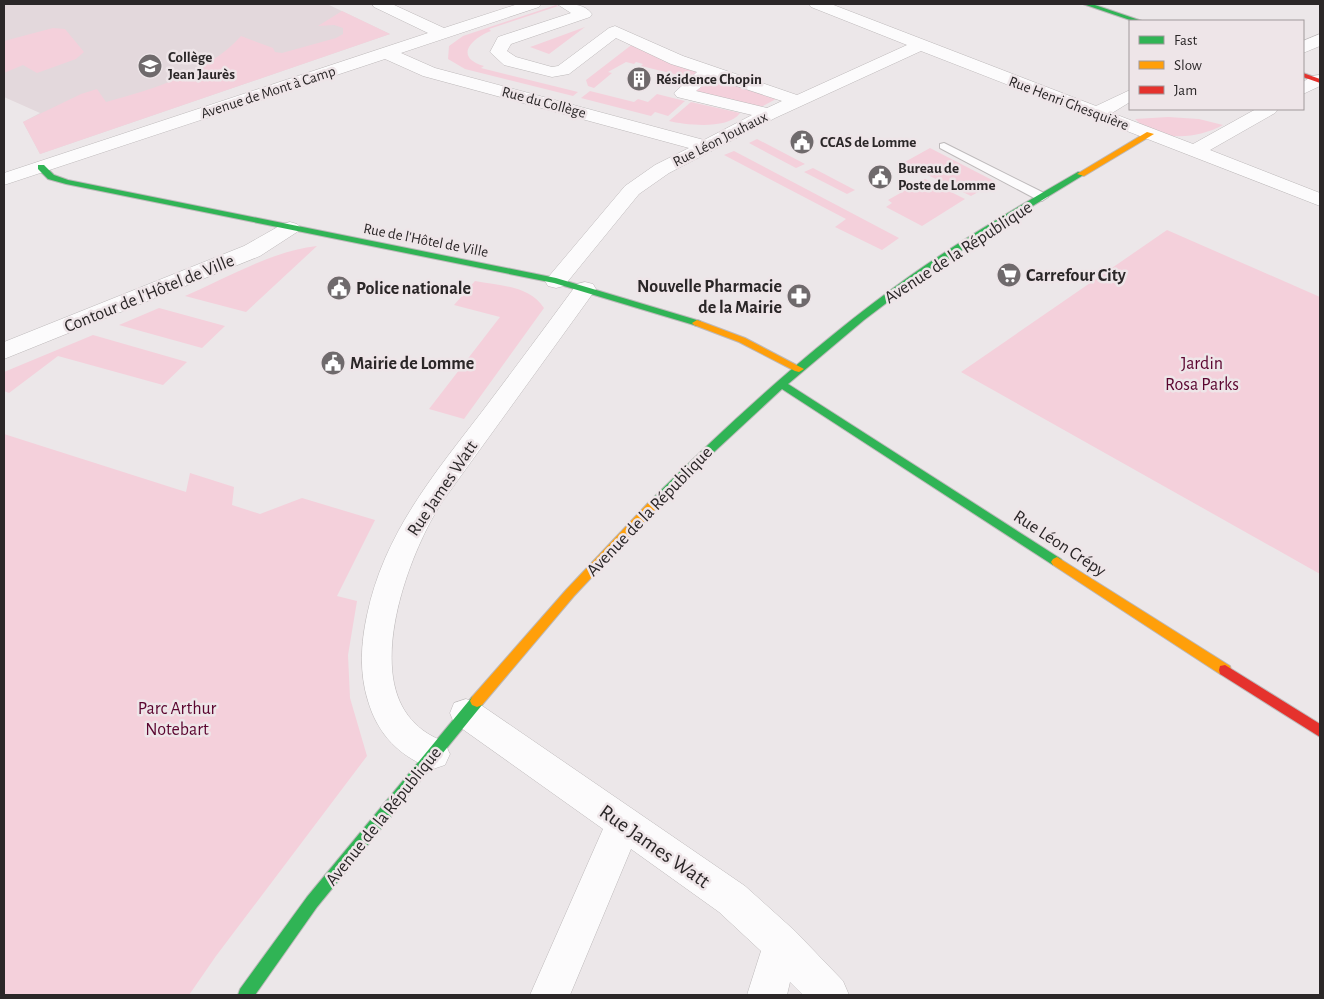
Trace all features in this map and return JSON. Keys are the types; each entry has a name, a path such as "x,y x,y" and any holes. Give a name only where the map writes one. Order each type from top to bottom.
{"street":[{"path":"380,4 443,34"},
{"name":"Avenue de Mont à Camp","path":"4,179 533,4"},
{"path":"565,4 615,31 677,60 798,101"},
{"name":"Rue Henri Ghesquière","path":"817,4 1320,200"},
{"path":"1086,4 1136,20"},
{"path":"584,14 504,41 498,52 510,61 552,72 563,70 615,31"},
{"path":"1304,47 1320,39"},
{"name":"Rue Léon Jouhaux","path":"556,281 632,190 662,169 769,114 920,45"},
{"name":"Rue du Collège","path":"386,53 430,72 690,140 703,147"},
{"path":"709,70 683,93 769,114"},
{"path":"1096,114 1129,96"},
{"path":"1195,151 1267,110"},
{"name":"Avenue de la République","path":"246,995 313,901 466,713 646,510 702,454 780,384 906,284 974,238 1150,134"},
{"name":"Rue de l'Hôtel de Ville","path":"41,167 51,177 66,182 556,281 742,340 799,369"},
{"name":"Contour de l'Hôtel de Ville","path":"4,351 252,251 280,236 290,228"},
{"name":"Rue James Watt","path":"433,754 402,734 390,717 381,692 378,647 380,627 390,580 403,546 426,506 585,289"},
{"name":"Rue Léon Crépy","path":"780,384 1320,731"},
{"name":"Rue James Watt","path":"466,713 623,825 732,899 782,944 829,995"},
{"path":"550,995 623,825"},
{"path":"767,995 782,944"}],"lane":[{"path":"944,146 1042,197"}],"shaded area":[{"name":"Collège Jean Jaurès","path":"4,4 327,4 390,34 40,154 23,122 40,113 4,97"}],"green space":[{"path":"556,5 558,6 489,29 491,31 472,43 468,53 469,58 484,66 481,68 578,92 573,96 465,69 448,59 449,46 463,36"},
{"path":"342,11 390,34 40,154 23,122 81,94 97,89 106,102 179,78 213,60 241,36 273,48 275,52 282,53 336,38 343,34 343,28 334,25 318,26"},
{"path":"585,27 549,54 530,47 533,46"},
{"path":"53,28 65,29 84,52 76,59 37,73 23,65 4,73 4,41"},
{"path":"634,43 698,71 680,87 668,84 678,75 641,66 643,64 636,62 634,64 626,62 608,72 612,73 594,88 588,86 586,80"},
{"path":"710,77 776,99 759,108 694,93"},
{"path":"590,91 634,102 638,99 648,102 657,94 685,101 668,116 655,112 651,116 581,98"},
{"path":"691,102 740,113 726,122 717,124 696,125 669,121"},
{"path":"1168,117 1199,119 1223,125 1213,130 1190,136 1178,136 1155,132 1144,127 1135,119"},
{"path":"757,139 805,164 796,168 749,143"},
{"path":"930,148 996,182 971,196 903,163"},
{"path":"734,151 899,238 882,250 835,227 846,219 724,155"},
{"path":"813,168 855,190 847,194 804,172"},
{"path":"925,179 965,199 922,226 886,207 892,203 888,200"},
{"name":"Jardin Rosa Parks","path":"1167,230 1320,297 1320,574 961,372"},
{"path":"317,246 246,312 185,296 267,259 283,253"},
{"path":"475,281 522,291 538,300 544,308 464,419 429,409 500,317 454,305"},
{"path":"159,308 225,326 202,348 119,325"},
{"path":"93,335 187,362 163,385 58,356 9,393 4,391 4,372"},
{"name":"Parc Arthur Notebart","path":"4,434 186,492 190,473 234,487 232,505 260,514 302,498 375,520 337,596 357,601 348,655 350,698 367,756 216,956 189,995 4,995"}],"traffic: fast":[{"path":"1086,4 1136,20"},
{"path":"41,167 51,177 66,182 556,281 697,323"},
{"path":"653,505 769,395 860,318 961,246 1081,174"},
{"path":"781,384 1057,562"},
{"path":"246,995 312,902 477,701"}],"traffic: slow":[{"path":"1081,174 1150,134"},
{"path":"697,323 742,340 799,369"},
{"path":"477,701 570,593 653,505"},
{"path":"1057,562 1225,670"}],"traffic: jam":[{"path":"1304,75 1320,81"},
{"path":"1225,670 1320,731"}],"place":[{"name":"Collège Jean Jaurès","path":"150,66"},
{"name":"Résidence Chopin","path":"639,79"},
{"name":"CCAS de Lomme","path":"802,142"},
{"name":"Bureau de Poste de Lomme","path":"880,177"},
{"name":"Carrefour City","path":"1009,275"},
{"name":"Police nationale","path":"339,288"},
{"name":"Nouvelle Pharmacie de la Mairie","path":"799,296"},
{"name":"Mairie de Lomme","path":"333,363"}]}
